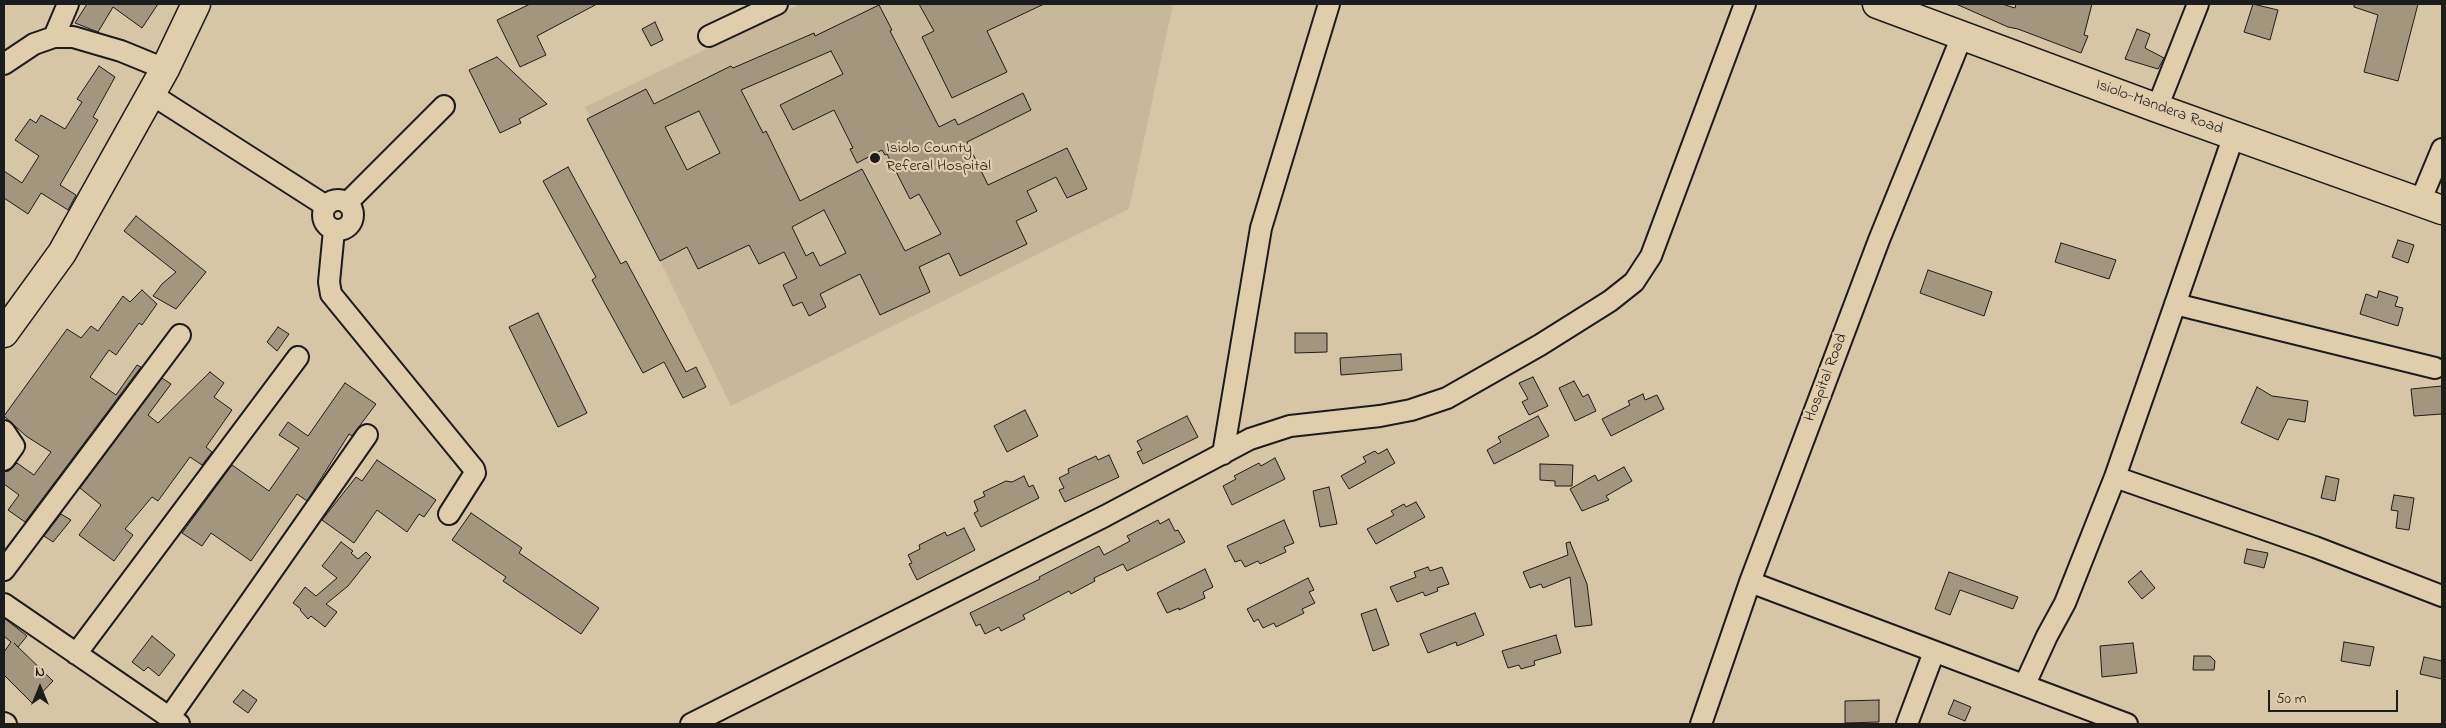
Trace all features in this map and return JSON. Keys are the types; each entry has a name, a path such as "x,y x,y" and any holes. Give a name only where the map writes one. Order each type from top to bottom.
{"highway":[{"path":"4,333 62,253 165,69 196,4"},
{"name":"Isiolo-Mandera Road","path":"1877,4 2157,108 2431,206"}],"street":[{"path":"54,37 68,4"},
{"path":"709,36 777,4"},
{"path":"1223,454 1261,228 1329,4"},
{"path":"691,724 1105,516 1250,439 1290,426 1380,416 1411,410 1447,398 1540,345 1610,301 1634,282 1651,256 1745,4"},
{"path":"2157,108 2198,4"},
{"name":"Hospital Road","path":"1701,724 1750,582 1879,240 1962,36"},
{"path":"4,64 34,44 54,37 73,37 113,48 165,69"},
{"path":"151,94 326,206"},
{"path":"347,203 444,106"},
{"path":"2025,684 2047,636 2065,603 2115,477 2234,135"},
{"path":"2431,206 2442,149"},
{"path":"336,200 347,203 354,213 351,224 346,228 334,230 325,223 323,218 326,206 336,200"},
{"path":"334,230 328,282 332,294 474,469 475,473 449,514"},
{"path":"2174,304 2434,368"},
{"path":"4,570 180,335"},
{"path":"76,654 298,357"},
{"path":"4,431 14,446 4,460"},
{"path":"4,604 174,721 367,434"},
{"path":"2115,477 2315,547 2442,596"},
{"path":"1750,582 2127,724"},
{"path":"1907,724 1934,652"}],"shaded area":[{"name":"Isiolo County Referal Hospital","path":"800,4 1173,4 1129,209 731,406 585,107"}],"building":[{"path":"87,4 158,4 142,28 113,7 98,32 75,23"},
{"path":"530,4 597,4 537,36 546,55 520,67 497,20"},
{"path":"919,4 1044,4 987,31 1007,72 952,98 922,37 934,31"},
{"path":"1956,4 2002,4 2015,8 2016,4 2092,4 2084,35 2088,36 2081,53 2008,27"},
{"path":"2253,4 2278,10 2270,40 2244,32"},
{"path":"2354,4 2418,4 2398,81 2364,72 2378,15 2354,7"},
{"path":"879,5 892,30 890,31 939,127 955,119 958,125 1023,93 1031,110 967,142 988,185 1067,148 1087,189 1067,198 1056,177 1027,191 1037,211 1016,221 1027,244 960,276 949,253 919,267 930,292 880,315 860,274 820,294 826,307 809,316 802,302 793,306 783,285 797,278 784,252 759,264 749,245 698,269 687,247 660,261 587,119 646,89 654,104 731,66 733,68 814,33 815,36","holes":["831,51 843,74 780,105 793,130 834,110 853,148 850,149 857,163 882,150 885,155 887,154 910,199 919,194 941,234 905,251 862,169 800,201 766,131 763,133 741,90","699,111 720,153 687,170 665,127","824,210 846,253 820,266 813,252 806,256 792,227"]},
{"path":"655,22 663,40 651,46 642,29"},
{"path":"2137,29 2150,34 2145,48 2164,58 2158,69 2125,59"},
{"path":"497,57 547,104 519,119 521,123 500,133 469,70"},
{"path":"99,66 115,77 93,117 98,120 60,185 76,195 68,210 41,193 28,214 4,198 4,171 22,183 39,156 15,140 30,119 36,123 41,115 65,129 82,102 77,99"},
{"path":"568,167 621,264 626,261 686,372 696,367 706,387 683,398 664,362 643,373 592,280 596,277 543,181"},
{"path":"136,216 206,272 176,309 153,296 162,284 176,272 124,231"},
{"path":"2398,240 2414,245 2408,263 2392,257"},
{"path":"2061,243 2116,260 2109,279 2055,262"},
{"path":"1928,270 1992,292 1984,316 1920,293"},
{"path":"142,290 157,304 142,325 139,323 116,355 109,350 90,377 116,395 137,365 141,367 25,522 8,510 19,495 4,484 4,472 9,471 17,463 34,475 51,452 26,436 4,416 67,329 81,338 91,326 98,331 123,296 130,302"},
{"path":"2379,291 2398,297 2395,306 2403,308 2398,326 2360,314 2366,294 2377,298"},
{"path":"538,313 587,413 558,427 509,327"},
{"path":"278,327 289,334 277,351 267,342"},
{"path":"1295,333 1327,333 1327,352 1295,353"},
{"path":"1401,354 1402,370 1341,375 1340,358"},
{"path":"210,372 224,383 214,397 232,410 206,447 212,452 202,465 190,457 158,501 152,497 125,529 133,535 114,561 79,535 101,505 80,488 162,378 171,384 148,415 158,423"},
{"path":"1533,377 1548,406 1529,415 1522,402 1528,399 1519,383"},
{"path":"1574,381 1583,397 1588,394 1596,411 1575,421 1559,388"},
{"path":"345,383 376,404 352,436 349,434 307,501 297,494 251,561 211,533 202,546 182,533 232,465 269,491 299,448 279,435 288,422 308,436"},
{"path":"2442,386 2442,414 2414,416 2411,389"},
{"path":"2257,387 2272,396 2308,401 2305,422 2288,419 2278,440 2241,423"},
{"path":"1643,394 1645,400 1657,395 1664,409 1611,436 1602,419 1630,405 1628,401"},
{"path":"1025,410 1038,436 1007,452 994,426"},
{"path":"1187,416 1198,437 1143,464 1137,452 1142,450 1137,441"},
{"path":"1538,416 1549,436 1494,464 1487,450 1501,442 1498,437"},
{"path":"1387,449 1395,463 1349,489 1341,476 1366,462 1363,457 1375,451 1378,454"},
{"path":"1109,455 1119,477 1065,502 1059,490 1064,488 1059,478 1069,473 1068,469 1096,456 1098,460"},
{"path":"1275,458 1285,479 1232,505 1223,486 1236,479 1234,476 1259,463 1261,466"},
{"path":"377,460 436,500 424,517 419,514 407,532 377,510 354,543 322,520 356,477 362,481"},
{"path":"1540,464 1573,465 1572,486 1555,486 1555,481 1540,480"},
{"path":"1624,467 1632,481 1606,496 1609,500 1582,511 1570,489 1595,475 1598,481"},
{"path":"1024,476 1029,487 1033,485 1039,498 981,527 974,513 978,511 974,501 985,496 983,492 1006,481 1012,482"},
{"path":"2326,476 2339,479 2335,501 2321,498"},
{"path":"1329,487 1337,524 1320,527 1313,491"},
{"path":"2394,495 2414,498 2409,530 2396,528 2398,511 2391,510"},
{"path":"1416,502 1425,517 1376,544 1367,529 1394,515 1391,511 1404,504 1406,507"},
{"path":"471,513 522,548 519,553 599,608 581,634 503,581 506,577 452,540"},
{"path":"61,514 71,520 53,542 44,536"},
{"path":"1169,519 1175,531 1178,530 1185,542 1127,571 1123,564 1094,578 1095,581 1071,594 1069,591 1023,615 1025,619 1001,631 999,627 985,634 980,624 976,626 970,613 1040,579 1039,577 1099,546 1104,555 1130,541 1127,536 1158,520 1160,524"},
{"path":"1284,520 1294,543 1284,547 1286,552 1260,564 1258,561 1245,567 1241,560 1235,562 1227,546"},
{"path":"964,528 975,550 917,580 909,564 912,563 908,555 920,549 919,545 945,532 947,536"},
{"path":"341,542 353,551 351,553 358,559 366,552 371,557 348,586 326,604 337,612 325,627 311,616 308,619 301,609 293,603 305,587 316,596 337,578 322,566"},
{"path":"1570,542 1587,584 1592,625 1575,627 1570,577 1543,588 1541,584 1530,588 1523,572 1568,555 1566,543"},
{"path":"2247,549 2268,553 2264,568 2244,563"},
{"path":"1428,567 1430,571 1442,567 1449,584 1437,588 1438,591 1425,596 1423,592 1397,602 1390,587 1416,577 1414,572"},
{"path":"1205,569 1213,587 1203,592 1205,598 1179,610 1179,608 1167,613 1157,593"},
{"path":"2141,571 2155,588 2142,599 2128,582"},
{"path":"1949,572 2018,597 2013,609 1960,590 1950,615 1935,609"},
{"path":"1308,578 1314,590 1309,592 1315,603 1302,609 1304,613 1276,627 1274,623 1263,628 1258,619 1254,622 1247,609"},
{"path":"1376,609 1389,645 1373,651 1361,614"},
{"path":"1475,613 1484,635 1457,646 1456,642 1428,653 1420,634"},
{"path":"4,618 27,636 18,647 53,681 32,703 4,675 4,652 11,642 4,636"},
{"path":"1556,635 1561,653 1534,661 1535,665 1521,669 1519,665 1508,668 1502,651"},
{"path":"152,636 175,655 159,676 148,667 144,671 132,662"},
{"path":"2344,642 2374,647 2370,666 2341,661"},
{"path":"2133,643 2137,673 2102,677 2100,646"},
{"path":"2194,656 2210,656 2215,661 2214,670 2193,670"},
{"path":"2424,657 2442,661 2442,679 2420,674"},
{"path":"243,690 257,700 248,713 233,702"},
{"path":"1879,700 1879,722 1845,723 1845,701"},
{"path":"1954,700 1971,707 1965,721 1948,714"}],"place":[{"name":"Isiolo County Referal Hospital","path":"875,158"}]}
